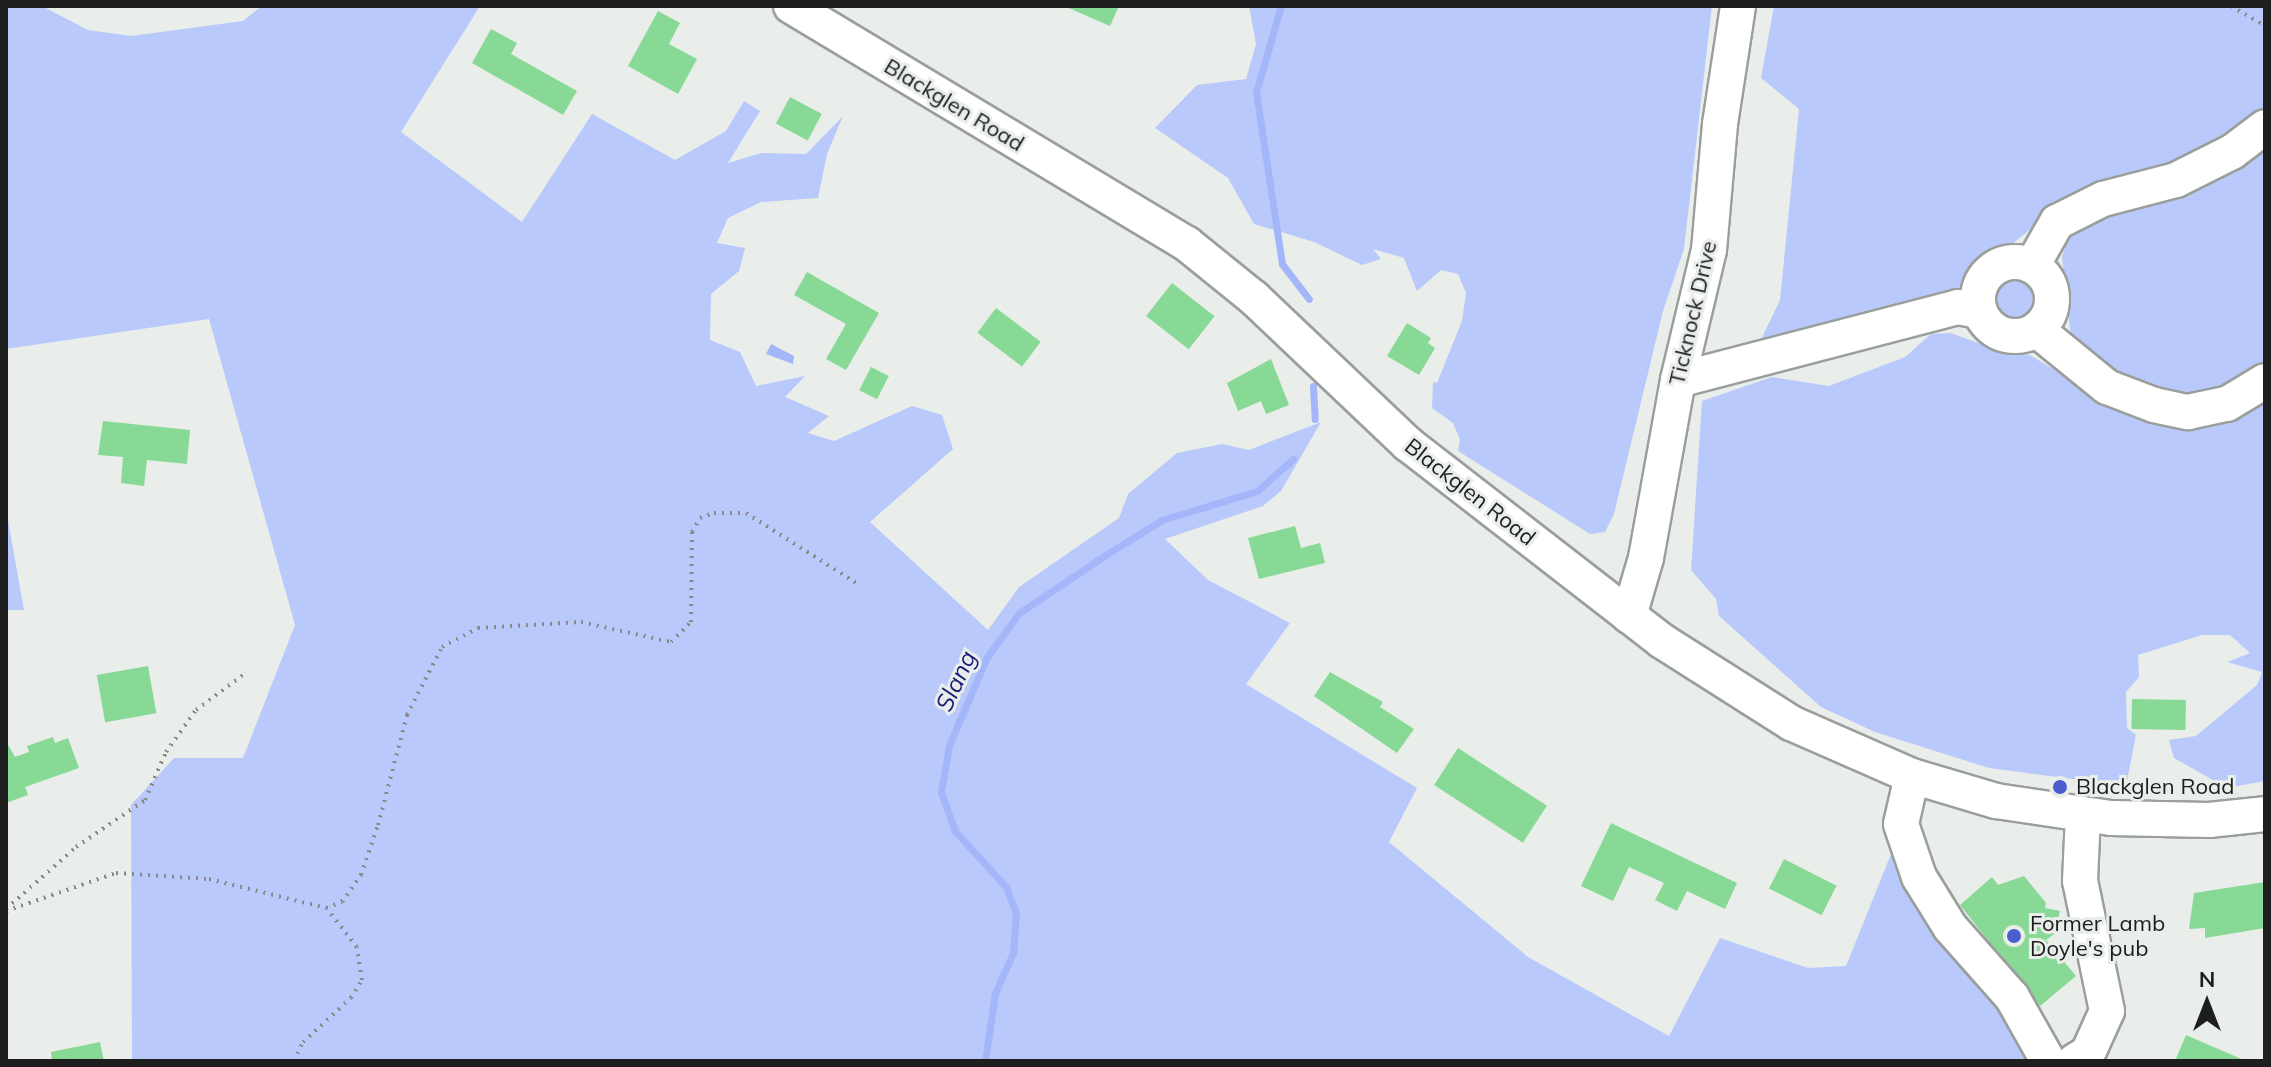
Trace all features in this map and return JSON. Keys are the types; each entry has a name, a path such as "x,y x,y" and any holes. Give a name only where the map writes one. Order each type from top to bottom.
{"street":[{"name":"Blackglen Road","path":"791,6 1187,244 1254,298 1408,444 1696,665 1791,723 1912,776 1996,801 2083,816 2209,820 2265,814"},
{"name":"Ticknock Drive","path":"1629,616 1646,558 1678,380 1709,250 1720,124 1738,6"},
{"path":"2032,266 2057,222 2103,199 2176,180 2232,152 2265,127"},
{"path":"1678,380 1958,307 1979,311 2004,335 2037,330 2047,321 2053,296 2050,284 2032,266 2008,263 1986,275 1978,298 1979,311"},
{"path":"2037,330 2107,387 2154,405 2188,412 2227,404 2265,381"},
{"path":"1912,776 1901,824 1919,877 1950,927 2012,997 2048,1061"},
{"path":"2075,1061 2088,1053 2107,1011 2080,881 2083,816"}],"path":[{"path":"2231,6 2265,26"},
{"path":"6,910 116,873 209,879 326,908 342,902 361,875 398,764 407,715 423,677 453,638 478,628 581,622 671,642 691,622 692,532 700,518 729,510 746,513 858,584"},
{"path":"6,910 76,847 145,800 166,752 196,710 243,675"},
{"path":"294,1061 303,1042 351,998 362,980 357,947 326,908"}],"shaded area":[{"path":"6,6 42,6 88,30 131,36 243,21 262,6 480,6 401,132 522,222 592,114 675,160 726,131 744,101 760,111 728,163 761,153 806,154 843,116 827,154 818,198 761,202 728,218 717,243 745,248 739,271 711,294 710,340 740,352 756,386 805,376 785,397 829,416 808,433 834,441 912,406 942,415 953,449 870,522 988,630 1019,587 1119,518 1128,494 1177,453 1222,444 1249,450 1321,422 1281,491 1263,506 1165,539 1208,580 1290,623 1246,684 1417,788 1389,842 1528,957 1669,1036 1720,938 1808,968 1846,966 1891,854 1932,923 1992,982 2030,1061 132,1061 131,805 174,758 243,758 295,625 209,319 6,349"},
{"path":"1249,6 1712,6 1684,249 1663,311 1614,514 1605,532 1590,534 1458,451 1460,440 1453,423 1432,408 1433,382 1437,383 1462,321 1466,293 1458,274 1441,270 1417,291 1404,258 1373,249 1381,259 1362,265 1314,242 1254,224 1228,178 1155,128 1197,85 1246,79 1256,44"},
{"path":"1774,6 2265,6 2265,112 2180,168 2067,199 1949,296 1857,323 1833,321 1772,337 1767,348 1757,348 1780,300 1799,109 1761,78"},
{"path":"2265,146 2265,366 2240,385 2175,398 2078,356 2070,329 2062,257 2068,236 2089,220 2204,187"},
{"path":"2014,271 2033,279 2041,298 2033,317 2014,325 1995,317 1987,298 1995,279"},
{"path":"1951,333 2000,351 2030,355 2119,408 2265,393 2265,781 2227,788 2174,758 2169,740 2196,736 2257,685 2262,672 2227,662 2250,653 2230,635 2202,635 2138,655 2139,677 2126,692 2127,728 2136,735 2126,786 1989,768 1875,732 1821,707 1719,616 1716,599 1691,570 1702,401 1772,377 1829,386 1905,357 1931,334"},
{"path":"771,344 794,356 793,364 766,354"},
{"path":"6,509 24,610 6,610"}],"building":[{"path":"1064,6 1119,6 1110,26"},
{"path":"658,11 680,23 669,44 697,59 678,94 628,66"},
{"path":"491,29 517,43 511,54 577,91 563,115 472,63"},
{"path":"790,97 822,114 808,140 776,123"},
{"path":"807,272 879,313 846,370 826,359 846,324 794,295"},
{"path":"1172,283 1215,316 1189,349 1146,316"},
{"path":"996,308 1041,342 1022,366 977,333"},
{"path":"1407,323 1431,338 1428,343 1435,348 1419,375 1387,356"},
{"path":"1271,359 1289,405 1266,414 1261,401 1238,411 1227,383"},
{"path":"871,367 889,376 877,399 859,390"},
{"path":"103,421 190,430 187,464 147,460 144,486 121,483 123,457 98,455"},
{"path":"1295,526 1301,548 1320,543 1325,563 1259,579 1248,538"},
{"path":"148,666 156,713 105,722 97,675"},
{"path":"1330,672 1383,702 1380,707 1414,729 1397,753 1314,696"},
{"path":"2132,699 2186,700 2185,730 2131,729"},
{"path":"53,737 55,743 68,738 79,768 25,787 28,795 6,803 6,741 15,757 29,752 27,746"},
{"path":"1458,748 1547,806 1523,843 1434,785"},
{"path":"1611,823 1737,883 1725,909 1687,891 1677,911 1655,900 1664,883 1629,867 1613,901 1581,886"},
{"path":"1784,859 1837,886 1822,915 1769,888"},
{"name":"Former Lamb Doyle's pub","path":"2024,876 2046,903 2045,908 2060,911 2057,922 2062,928 2046,940 2076,976 2040,1006 1960,905 1992,877 1998,885"},
{"path":"2265,882 2265,928 2205,938 2205,928 2189,929 2194,893"},
{"path":"2186,1035 2246,1061 2175,1061"},
{"path":"100,1042 104,1061 52,1061 51,1052"}],"waterway":[{"name":"Slang","path":"1281,6 1256,92 1282,264 1309,299"},
{"name":"Slang","path":"1313,386 1315,419"},
{"name":"Slang","path":"985,1061 995,993 1013,953 1016,913 1006,887 955,831 941,792 949,745 987,657 1019,613 1107,554 1162,520 1257,491 1293,459"}],"place":[{"name":"Blackglen Road","path":"2060,787"},
{"name":"Former Lamb Doyle's pub","path":"2014,936"}]}
